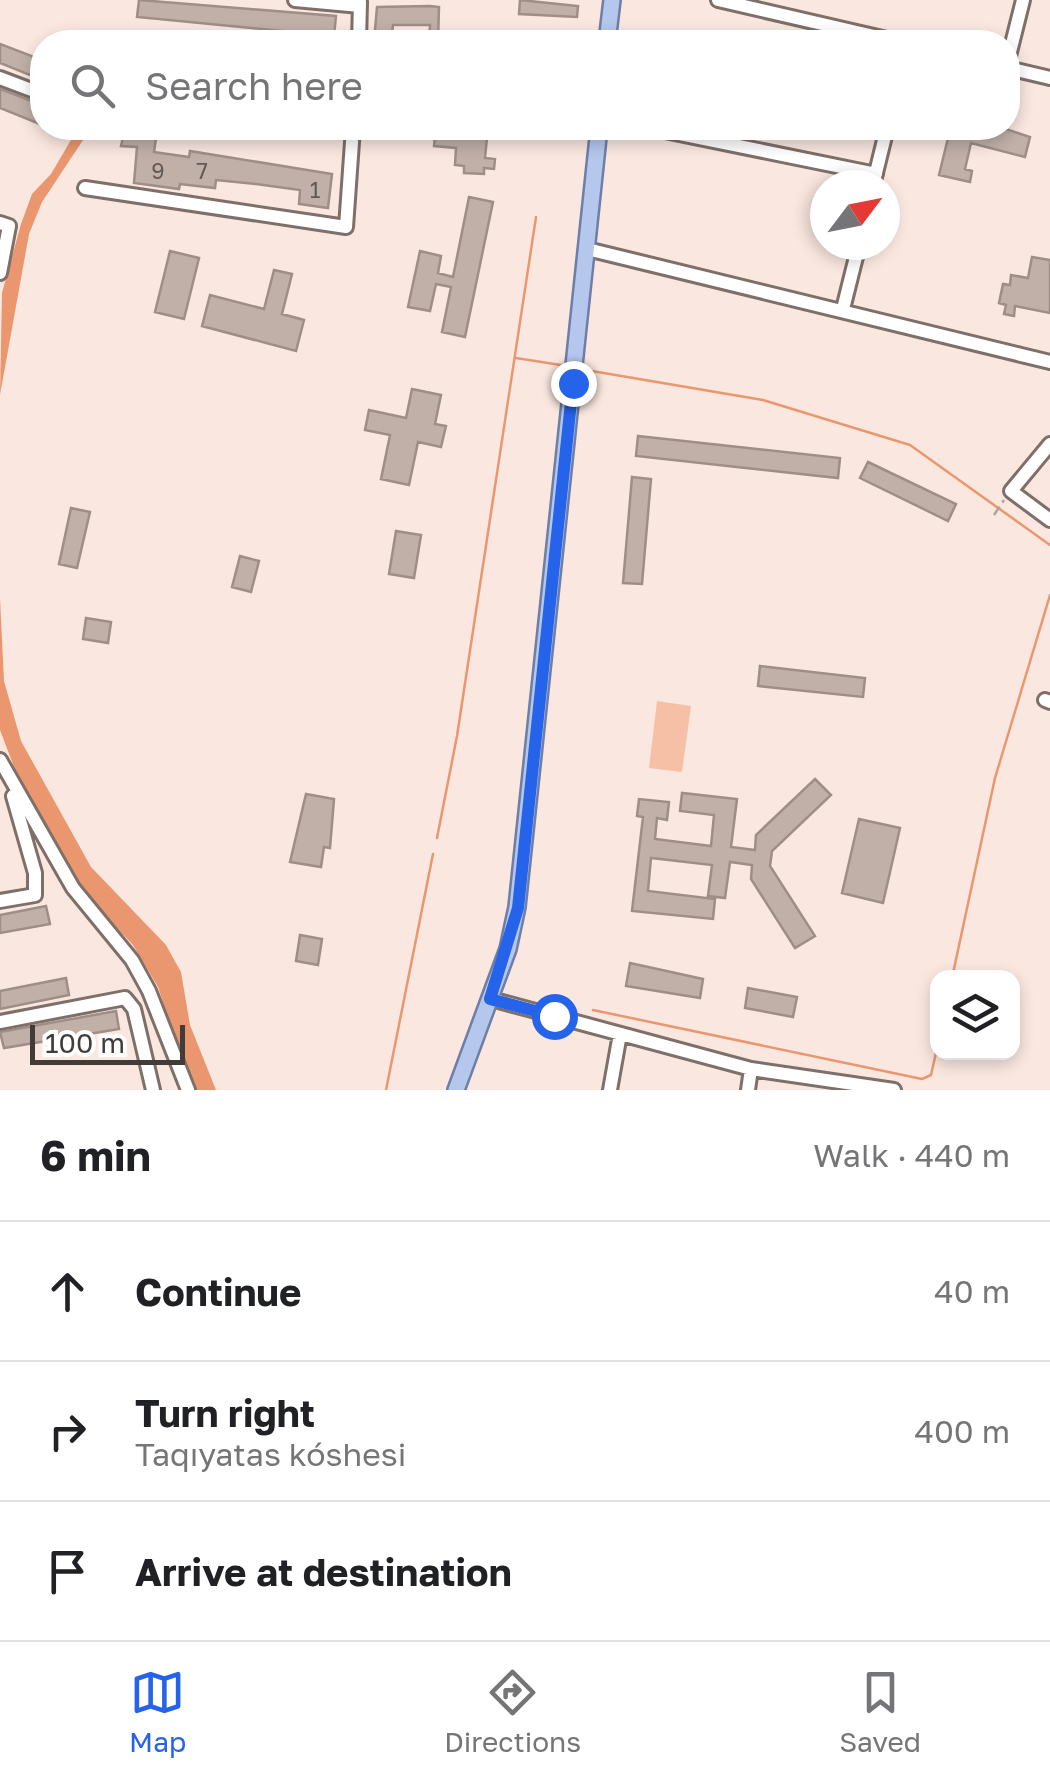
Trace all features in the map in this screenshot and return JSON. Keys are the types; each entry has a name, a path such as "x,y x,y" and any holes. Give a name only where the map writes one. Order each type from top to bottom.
{"main road":[{"path":"609,30 612,0"},
{"path":"456,1090 518,908 598,140"}],"street":[{"path":"295,0 360,3 360,30"},
{"path":"718,0 848,30"},
{"path":"1016,30 1023,0"},
{"path":"1020,68 1050,78"},
{"path":"0,78 30,89"},
{"path":"85,188 346,227 353,140"},
{"path":"703,140 835,170"},
{"path":"877,170 884,140"},
{"path":"0,272 5,224"},
{"path":"587,249 1050,362"},
{"path":"843,309 855,260"},
{"path":"1050,444 1011,491 1050,520"},
{"path":"0,760 72,888 140,976 188,1090"},
{"path":"0,901 35,895 35,873 9,780"},
{"path":"0,1022 125,998 134,1009 154,1090"},
{"path":"490,999 751,1068 894,1090"},
{"path":"610,1090 620,1034"},
{"path":"748,1090 751,1068"}],"path":[{"path":"994,515 1006,498"}],"shaded area":[{"path":"71,140 83,140 42,202 29,234 0,395 2,293 32,194 51,174"},
{"path":"0,598 4,681 21,741 91,867 166,945 181,972 190,1025 216,1090 192,1090 158,987 133,945 72,880 16,772 0,730"},
{"path":"657,701 691,706 682,772 649,768"}],"building":[{"path":"139,0 336,16 335,30 272,30 137,17"},
{"path":"520,0 578,6 577,17 519,14"},
{"path":"377,7 439,7 438,30 430,30 430,25 393,25 392,30 375,30"},
{"path":"0,44 30,55 30,75 0,63"},
{"path":"0,89 30,100 30,120 0,108"},
{"path":"1020,134 1030,137 1025,157 971,143 965,169 972,171 970,182 939,175 948,140 1020,140"},
{"path":"122,140 156,140 154,152 189,157 190,151 332,174 328,208 299,204 300,190 256,184 216,180 215,188 180,184 179,189 134,183 137,147 121,146"},
{"path":"435,140 487,140 485,158 495,159 494,169 484,168 484,174 464,173 464,166 455,165 456,148 434,146"},
{"path":"469,197 493,202 465,337 442,332 451,287 436,284 430,311 408,307 420,251 441,256 438,273 453,277"},
{"path":"170,251 199,258 184,319 155,312"},
{"path":"1032,257 1050,260 1050,313 1015,306 1014,316 1004,314 1006,305 999,303 1003,284 1010,285 1011,275 1028,278"},
{"path":"274,270 292,274 282,314 304,320 296,351 202,326 210,295 264,309"},
{"path":"412,389 441,395 435,424 446,426 441,447 418,442 409,485 381,479 390,435 365,430 369,410 406,418"},
{"path":"638,436 840,458 838,478 636,456"},
{"path":"868,462 956,504 948,521 860,478"},
{"path":"632,477 651,479 642,584 623,583"},
{"path":"71,508 90,512 77,568 59,564"},
{"path":"396,531 421,535 414,578 389,574"},
{"path":"240,556 259,561 251,592 232,587"},
{"path":"86,618 111,622 108,643 83,639"},
{"path":"760,666 865,678 863,697 758,686"},
{"path":"815,779 831,795 772,851 770,866 815,936 795,948 751,879 752,865 730,862 725,898 708,896 712,865 651,858 648,891 715,899 713,919 632,911 643,817 637,816 639,799 669,802 667,820 657,818 655,839 711,846 714,815 680,811 682,793 737,799 731,847 755,850 756,835"},
{"path":"306,794 334,799 330,848 324,847 321,867 290,862"},
{"path":"859,819 900,828 883,903 842,893"},
{"path":"46,906 50,924 0,933 0,915"},
{"path":"300,935 322,939 318,965 296,961"},
{"path":"630,963 703,979 700,998 626,986"},
{"path":"66,978 69,995 0,1009 0,991"},
{"path":"748,988 797,997 793,1017 745,1008"},
{"path":"116,1011 119,1029 4,1048 0,1032"}],"waterway":[{"path":"437,838 457,736 536,217"},
{"path":"516,358 567,366"},
{"path":"580,369 763,400 910,445 1050,545"},
{"path":"954,970 995,778 1050,595"},
{"path":"386,1090 433,854"},
{"path":"593,1010 922,1079 931,1075 934,1060"}],"route":[{"path":"554,1016 490,999 518,908 573,383"}]}
